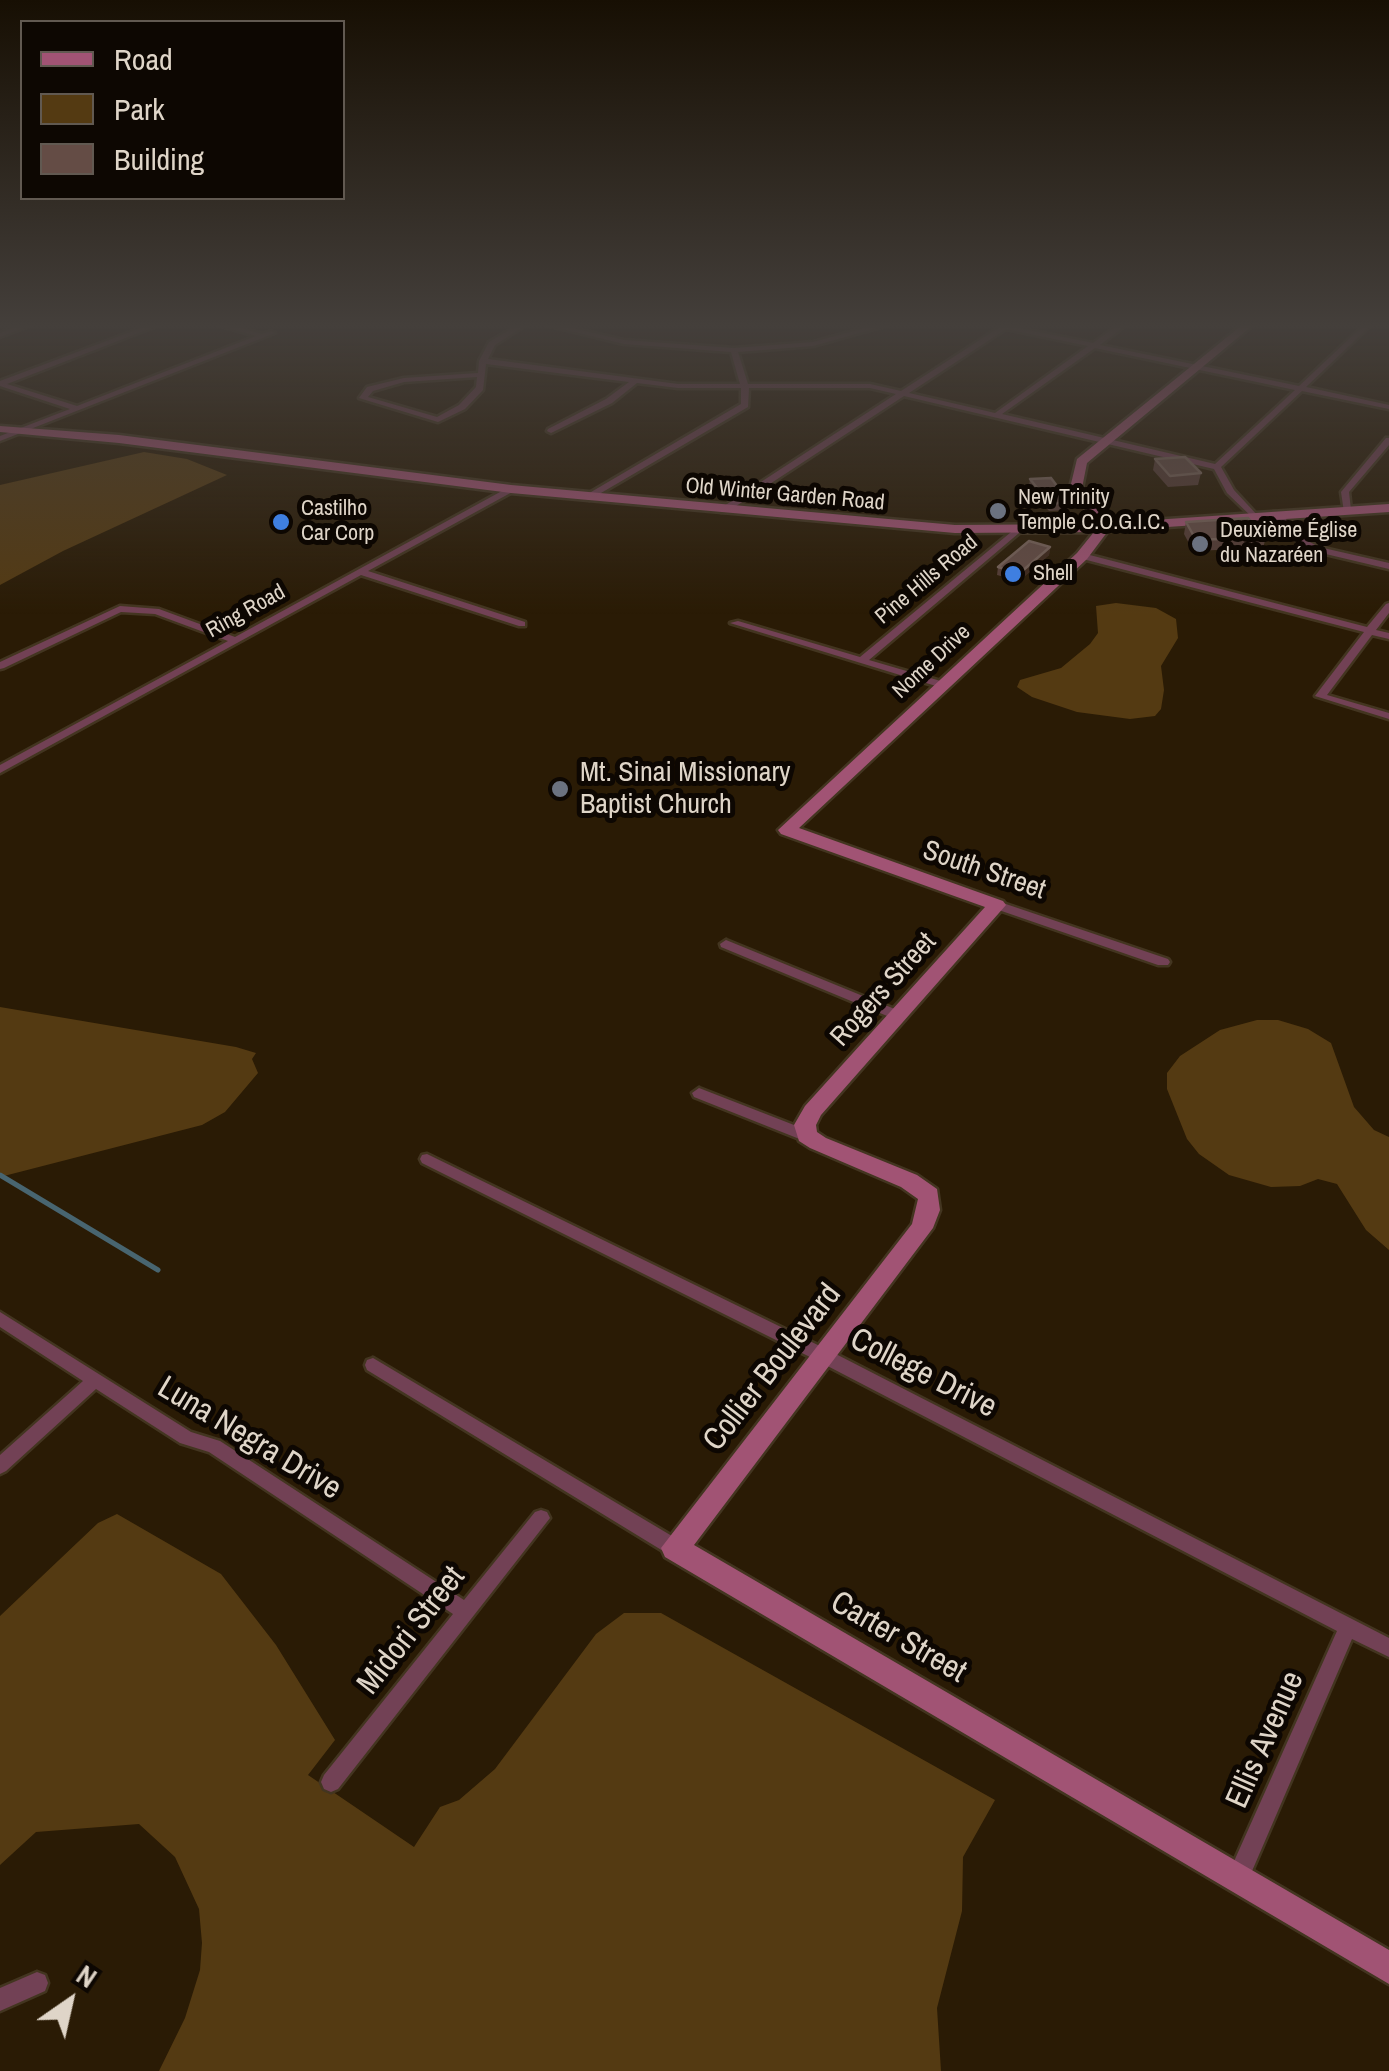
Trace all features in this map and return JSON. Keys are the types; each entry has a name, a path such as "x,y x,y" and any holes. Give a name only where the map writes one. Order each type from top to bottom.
{"main road":[{"path":"1104,526 1076,488 1081,462 1127,422"},
{"name":"Old Winter Garden Road","path":"0,428 119,439 589,498 1016,531 1389,508"},
{"name":"Nome Drive","path":"787,830 1082,556 1104,526"},
{"name":"South Street","path":"787,830 997,905"},
{"name":"Rogers Street","path":"806,1136 805,1125 812,1111 997,905"},
{"name":"Collier Boulevard","path":"675,1548 922,1228 929,1210 929,1195 909,1181 806,1136"},
{"name":"Carter Street","path":"675,1548 1389,1968"}],"street":[{"path":"0,439 46,422"},
{"path":"551,431 569,422"},
{"path":"589,498 717,422"},
{"path":"724,510 860,422"},
{"path":"1019,422 1217,467 1230,491 1254,516"},
{"path":"1217,467 1265,422"},
{"path":"1347,510 1343,504 1345,492 1389,440"},
{"name":"Ring Road","path":"0,770 511,490"},
{"path":"1276,514 1303,542 1316,549 1389,566"},
{"name":"Pine Hills Road","path":"863,660 1016,531"},
{"path":"1082,556 1389,636"},
{"path":"361,572 522,624"},
{"path":"1389,606 1320,696 1389,716"},
{"path":"0,666 105,613 130,608 156,611 235,640"},
{"path":"734,622 940,684"},
{"name":"South Street","path":"997,905 1163,962"},
{"path":"726,944 897,1015"},
{"path":"699,1093 806,1136"},
{"name":"College Drive","path":"427,1159 822,1355 1389,1648"},
{"name":"Luna Negra Drive","path":"0,1320 186,1438 214,1446 466,1612"},
{"name":"Carter Street","path":"373,1366 675,1548"},
{"path":"0,1466 94,1382"},
{"name":"Midori Street","path":"331,1782 540,1518"},
{"name":"Ellis Avenue","path":"1238,1877 1348,1627"},
{"path":"0,2000 38,1983"}],"green space":[{"path":"144,452 187,459 227,475 63,551 0,585 0,485"},
{"path":"1116,603 1156,608 1176,619 1178,638 1161,666 1164,690 1161,709 1155,716 1130,719 1077,712 1032,697 1017,687 1020,680 1061,668 1090,644 1098,633 1096,606"},
{"path":"0,1007 236,1047 256,1053 252,1059 258,1073 225,1112 202,1125 0,1177"},
{"path":"1257,1020 1278,1020 1308,1029 1331,1043 1354,1107 1374,1130 1389,1137 1389,1250 1366,1230 1337,1184 1318,1179 1300,1186 1271,1187 1229,1175 1199,1154 1187,1139 1167,1089 1167,1073 1180,1056 1220,1030"},
{"path":"117,1514 221,1574 276,1645 335,1740 308,1775 414,1847 440,1807 459,1800 495,1769 596,1634 624,1613 661,1613 995,1800 963,1857 962,1911 937,2008 941,2071 159,2071 185,2018 200,1970 199,1909 175,1857 139,1824 36,1832 0,1865 0,1616 98,1523"}],"building":[{"path":"1185,457 1201,473 1170,476 1155,459"},
{"path":"1051,478 1069,502 1050,504 1030,479"},
{"path":"1248,518 1266,537 1196,540 1186,522"},
{"path":"1029,541 1050,547 1020,573 998,567"}],"waterway":[{"path":"0,1175 158,1270"}],"place":[{"name":"New Trinity Temple C.O.G.I.C.","path":"998,511"},
{"name":"Castilho Car Corp","path":"281,522"},
{"name":"Deuxième Église du Nazaréen","path":"1200,544"},
{"name":"Shell","path":"1013,574"},
{"name":"Mt. Sinai Missionary Baptist Church","path":"560,789"}]}
